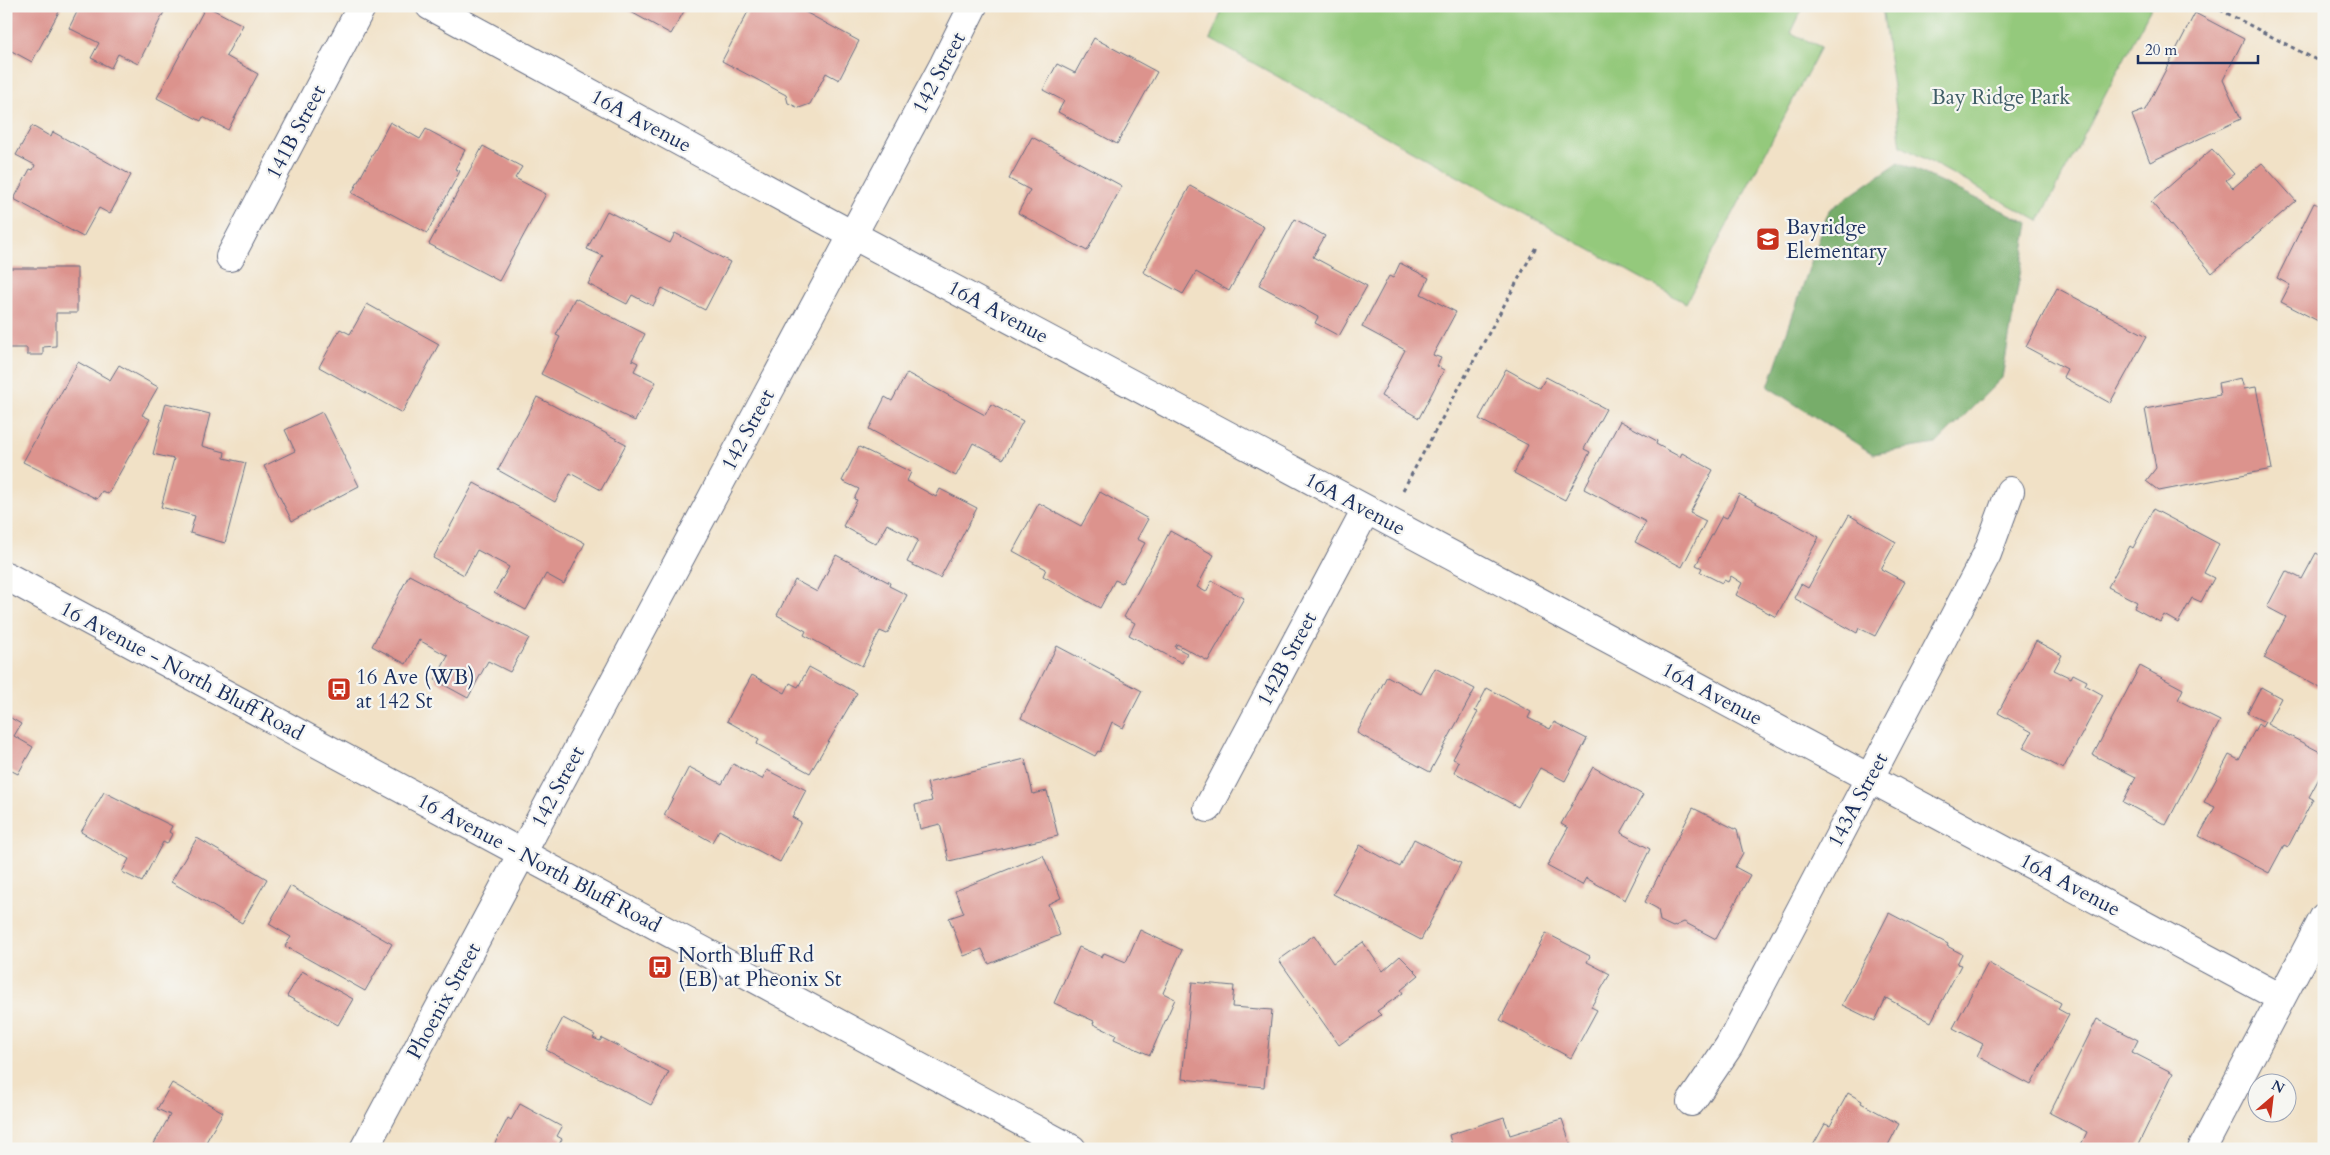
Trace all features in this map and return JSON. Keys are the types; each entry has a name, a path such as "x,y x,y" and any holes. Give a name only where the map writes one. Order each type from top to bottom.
{"street":[{"name":"141B Street","path":"230,257 362,6"},
{"name":"16A Avenue","path":"430,6 1376,515 2281,998"},
{"name":"142 Street","path":"523,854 944,64 973,6"},
{"name":"143A Street","path":"1691,1102 1729,1046 1987,554 2010,491"},
{"name":"142B Street","path":"1208,808 1376,515"},
{"name":"16 Avenue - North Bluff Road","path":"6,576 1072,1149"},
{"name":"Phoenix Street","path":"364,1149 523,854"},
{"path":"2202,1149 2324,917"}],"path":[{"path":"2213,6 2324,64"},
{"path":"1376,515 1537,245"}],"green space":[{"path":"1224,6 1804,6 1791,33 1821,47 1686,303 1210,39"},
{"name":"Bay Ridge Park","path":"1882,6 2152,6 2039,221 1901,146"},
{"path":"1899,162 2029,223 2002,378 1936,444 1873,454 1768,387 1829,210"}],"building":[{"path":"6,6 62,6 32,62 6,48"},
{"path":"80,6 167,6 138,64 118,54 111,68 91,58 99,43 69,28"},
{"path":"206,6 243,25 226,56 258,74 228,130 203,117 201,121 157,98"},
{"path":"620,6 687,6 671,34"},
{"path":"751,6 794,6 859,41 839,80 826,73 810,104 799,108 788,103 786,95 722,61"},
{"path":"2195,13 2244,39 2223,80 2241,119 2150,162 2132,115 2145,110"},
{"path":"1094,38 1157,72 1117,144 1058,112 1064,101 1043,90 1057,64 1075,73"},
{"path":"390,122 420,139 426,129 465,150 455,169 460,171 427,233 352,193"},
{"path":"32,126 51,137 53,132 131,175 110,214 99,208 83,237 14,199 30,169 33,170 35,165 16,155"},
{"path":"1032,137 1122,186 1087,251 1018,213 1030,190 1009,179"},
{"path":"483,146 522,167 515,178 546,194 499,281 429,244"},
{"path":"2212,149 2234,174 2226,180 2233,188 2262,163 2296,201 2212,273 2151,202"},
{"path":"1190,186 1264,227 1229,291 1196,272 1183,294 1143,272"},
{"path":"2314,203 2324,208 2324,324 2281,302 2290,285 2277,278"},
{"path":"607,211 670,243 675,233 730,262 705,310 662,288 653,306 632,295 627,304 588,284 603,256 587,249"},
{"path":"1295,219 1325,236 1313,257 1367,286 1339,336 1315,323 1318,317 1259,285"},
{"path":"1400,263 1429,278 1421,294 1456,312 1433,355 1441,358 1437,366 1444,370 1419,418 1381,396 1405,350 1362,327 1389,276 1393,278"},
{"path":"6,268 77,268 77,313 56,313 56,346 43,347 43,355 27,355 27,348 8,348 8,361 6,361"},
{"path":"2057,288 2147,336 2110,403 2063,377 2067,369 2026,347"},
{"path":"575,298 645,334 632,360 638,363 634,371 656,382 635,421 541,374 560,337 556,335"},
{"path":"367,304 439,344 402,413 319,367 340,329 350,334"},
{"path":"78,362 110,380 119,365 158,387 142,415 150,419 108,494 102,491 97,499 23,462"},
{"path":"1506,369 1540,388 1546,377 1606,409 1584,449 1590,452 1565,500 1514,473 1528,445 1479,419"},
{"path":"907,373 985,415 991,404 1023,421 1003,459 973,443 956,476 869,429 885,397 892,401"},
{"path":"2241,378 2244,389 2256,387 2272,469 2159,491 2146,481 2156,468 2145,409 2220,395 2218,383"},
{"path":"537,397 626,444 601,490 570,473 555,502 498,470"},
{"path":"166,403 210,414 202,446 225,452 224,458 246,463 225,543 190,533 195,516 161,507 174,459 153,454"},
{"path":"322,412 359,486 292,521 264,466 295,451 285,430"},
{"path":"1620,421 1657,441 1656,444 1680,457 1682,453 1713,470 1690,513 1706,521 1682,567 1635,542 1646,522 1584,489"},
{"path":"859,447 911,472 907,481 936,497 940,489 977,508 940,578 907,562 918,540 887,524 876,544 843,526 857,500 854,499 859,489 842,481"},
{"path":"474,483 585,543 564,584 546,574 526,610 494,593 509,567 477,550 464,575 433,558"},
{"path":"1100,492 1148,519 1137,539 1145,543 1122,583 1115,580 1100,608 1043,576 1046,569 1013,551 1039,503 1081,526"},
{"path":"1739,494 1819,537 1776,617 1736,595 1742,583 1731,576 1728,582 1724,580 1722,583 1700,572 1702,568 1696,565 1722,516 1727,518"},
{"path":"2153,509 2219,544 2204,573 2214,578 2201,602 2192,598 2178,623 2164,615 2160,622 2134,608 2137,602 2108,587 2130,546 2133,548"},
{"path":"1849,515 1896,542 1881,569 1905,582 1875,636 1859,628 1857,633 1794,598 1801,584 1808,588"},
{"path":"1170,531 1214,555 1197,587 1206,592 1212,581 1244,598 1208,661 1177,644 1175,647 1187,653 1182,663 1129,635 1135,623 1124,617"},
{"path":"2316,553 2324,557 2324,690 2264,658 2286,617 2267,607 2286,571 2302,579"},
{"path":"836,555 890,583 889,586 907,595 887,634 880,631 862,666 804,635 806,631 777,615 795,580 817,592"},
{"path":"409,575 529,638 510,672 488,661 468,698 435,680 448,656 419,640 406,664 372,646"},
{"path":"2036,641 2062,655 2054,670 2071,678 2073,674 2087,681 2085,685 2103,695 2063,769 2023,748 2032,732 1998,713"},
{"path":"1057,646 1142,691 1123,728 1112,722 1100,752 1098,751 1095,756 1021,718"},
{"path":"2140,666 2183,689 2178,700 2220,721 2166,825 2123,802 2136,777 2093,755"},
{"path":"809,667 857,693 810,773 757,744 759,739 727,721 752,675 785,693 790,683 798,687"},
{"path":"1435,668 1475,689 1430,772 1357,733 1387,676 1421,694"},
{"path":"2261,687 2281,698 2267,724 2324,754 2324,769 2309,797 2313,799 2288,847 2284,845 2269,873 2199,836 2215,807 2204,802 2229,755 2239,760 2258,724 2262,727 2265,722 2247,713"},
{"path":"1487,688 1531,712 1528,718 1550,729 1554,722 1587,739 1565,781 1540,768 1518,807 1454,772 1459,762 1453,759 1478,712 1475,711"},
{"path":"6,715 21,724 14,736 33,747 18,774 6,768"},
{"path":"1025,759 1033,794 1047,791 1058,836 949,861 940,824 920,829 915,805 932,801 927,783"},
{"path":"733,764 762,779 767,770 806,790 792,817 801,822 780,862 719,830 712,842 664,815 689,767 722,784"},
{"path":"1593,767 1643,795 1621,833 1650,849 1625,900 1586,878 1582,885 1547,866 1568,828 1561,824"},
{"path":"104,792 172,826 169,832 172,834 167,844 163,842 142,882 122,872 129,859 81,832"},
{"path":"1693,808 1737,830 1743,853 1735,867 1750,875 1716,939 1684,922 1673,927 1660,921 1658,909 1645,902"},
{"path":"197,838 267,879 242,923 171,882"},
{"path":"1414,839 1461,863 1421,940 1333,894 1360,845 1400,867"},
{"path":"1043,855 1061,898 1048,904 1060,935 989,964 982,949 964,956 949,918 964,913 955,891"},
{"path":"290,886 392,944 365,991 285,946 291,937 269,924"},
{"path":"1889,913 1948,944 1947,946 1962,954 1957,964 1961,965 1931,1022 1886,998 1875,1021 1842,1005"},
{"path":"1140,930 1182,950 1163,993 1175,999 1150,1055 1114,1039 1116,1035 1093,1024 1094,1021 1054,1003 1079,947 1102,957 1104,953 1126,962"},
{"path":"1546,933 1590,956 1587,962 1610,974 1591,1007 1597,1010 1571,1058 1500,1020"},
{"path":"1314,935 1333,963 1363,942 1383,971 1400,956 1419,975 1401,990 1403,993 1377,1011 1381,1015 1339,1045 1279,960"},
{"path":"1988,963 2061,1003 2058,1009 2069,1015 2031,1085 1977,1056 1983,1044 1953,1028"},
{"path":"302,971 353,999 338,1025 287,996"},
{"path":"1192,982 1234,986 1232,1007 1272,1010 1264,1087 1182,1079"},
{"path":"563,1018 595,1035 593,1038 600,1041 602,1038 669,1072 651,1105 546,1050"},
{"path":"2097,1019 2138,1040 2132,1052 2173,1073 2136,1149 2079,1149 2087,1132 2050,1113"},
{"path":"172,1083 223,1112 206,1142 208,1143 205,1149 151,1149 170,1115 157,1109"},
{"path":"1848,1093 1862,1101 1861,1103 1899,1124 1886,1149 1811,1149 1825,1124 1830,1126"},
{"path":"520,1104 562,1127 557,1136 562,1139 557,1148 552,1145 550,1149 492,1149 508,1118 511,1120"},
{"path":"1504,1117 1510,1135 1562,1119 1572,1149 1453,1149 1449,1135"}],"place":[{"name":"Bayridge Elementary","path":"1768,239"},
{"name":"16 Ave (WB) at 142 St","path":"339,689"},
{"name":"North Bluff Rd (EB) at Pheonix St","path":"660,967"}]}
